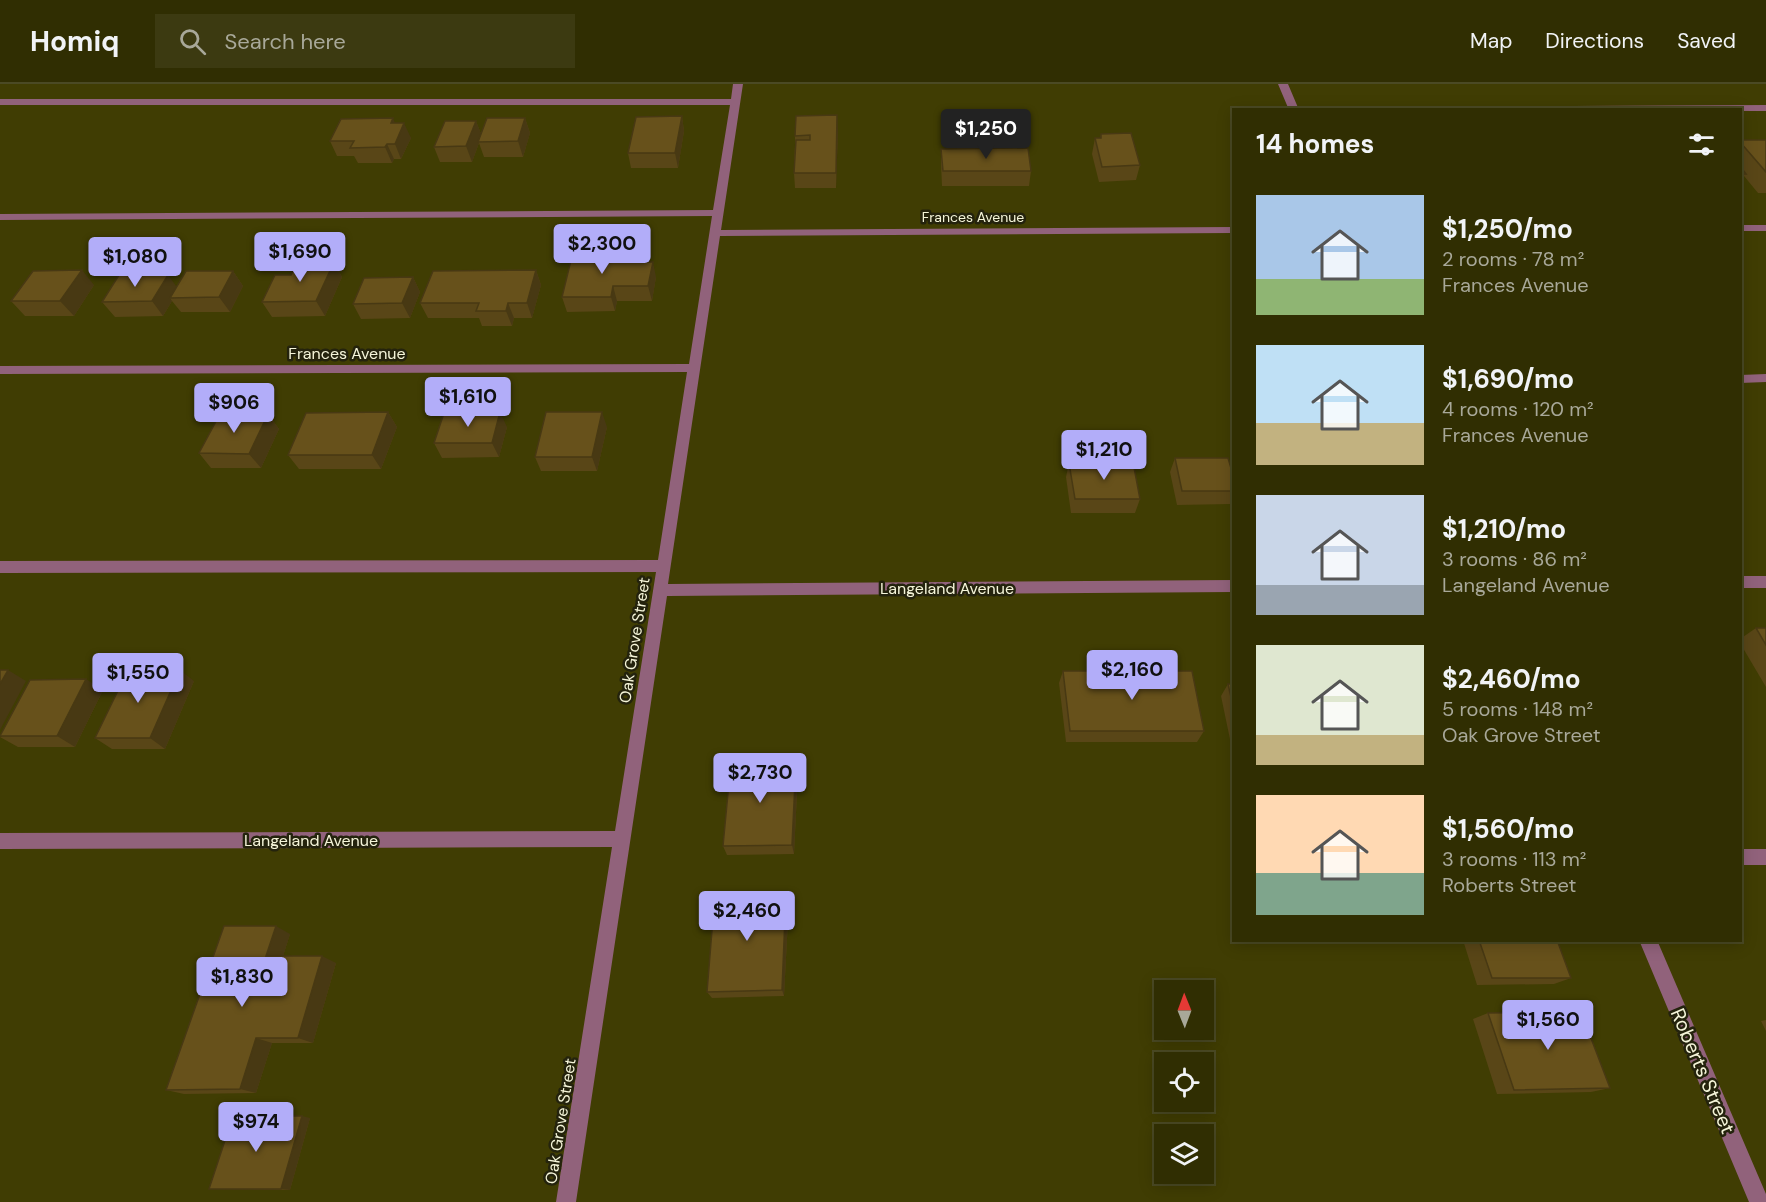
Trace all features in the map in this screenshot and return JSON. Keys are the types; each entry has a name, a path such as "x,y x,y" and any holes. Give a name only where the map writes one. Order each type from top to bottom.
{"street":[{"name":"Oak Grove Street","path":"566,1202 738,84"},
{"path":"1282,84 1293,108"},
{"path":"0,102 736,102"},
{"path":"1742,108 1766,108"},
{"path":"0,217 717,213"},
{"path":"1742,228 1766,228"},
{"name":"Frances Avenue","path":"714,233 1232,230"},
{"name":"Frances Avenue","path":"0,370 693,368"},
{"path":"1742,378 1766,378"},
{"path":"0,567 664,566"},
{"path":"1742,582 1766,582"},
{"name":"Langeland Avenue","path":"660,590 1232,586"},
{"name":"Langeland Avenue","path":"0,841 622,838"},
{"path":"1742,857 1766,857"},
{"name":"Roberts Street","path":"1649,942 1759,1202"}],"building":[{"path":"837,115 836,173 794,173 796,140 810,140 810,135 795,136 796,116"},
{"path":"682,116 675,153 628,153 636,117"},
{"path":"393,118 391,123 404,123 395,144 387,144 385,147 350,148 354,141 330,141 341,119"},
{"path":"487,118 525,118 518,141 478,142"},
{"path":"445,121 476,121 466,146 434,147"},
{"path":"1131,133 1140,165 1102,167 1095,138 1101,138 1101,134"},
{"path":"1742,140 1766,140 1766,172 1742,144"},
{"path":"1028,148 1031,171 943,171 941,149"},
{"path":"574,248 601,248 598,262 653,262 648,286 613,286 611,297 562,297"},
{"path":"297,262 334,262 316,301 262,302 275,275 291,275"},
{"path":"82,270 60,301 11,301 33,271"},
{"path":"536,270 527,303 508,303 506,311 476,311 479,303 420,303 433,271"},
{"path":"186,271 233,271 219,297 170,298"},
{"path":"119,275 168,275 152,301 102,302"},
{"path":"413,277 402,303 353,304 364,278"},
{"path":"388,412 372,455 288,455 306,413"},
{"path":"500,412 492,443 434,443 444,413"},
{"path":"546,412 602,412 592,457 535,457"},
{"path":"220,414 268,414 249,454 199,453"},
{"path":"1175,458 1228,458 1232,472 1232,491 1182,491"},
{"path":"1133,462 1140,499 1075,499 1069,463"},
{"path":"1756,628 1766,628 1766,645"},
{"path":"0,670 8,670 0,684"},
{"path":"128,670 180,670 150,738 95,738"},
{"path":"1063,671 1192,671 1204,731 1070,731"},
{"path":"86,679 57,736 0,736 30,680"},
{"path":"1228,684 1232,684 1232,702"},
{"path":"731,761 796,761 792,845 723,846"},
{"path":"715,893 786,893 782,990 707,992"},
{"path":"224,926 276,926 266,956 322,956 298,1038 256,1038 240,1089 166,1090"},
{"path":"1480,942 1558,942 1571,978 1492,978"},
{"path":"1581,1012 1610,1088 1514,1090 1488,1013"},
{"path":"233,1116 302,1116 281,1189 209,1189"}]}
